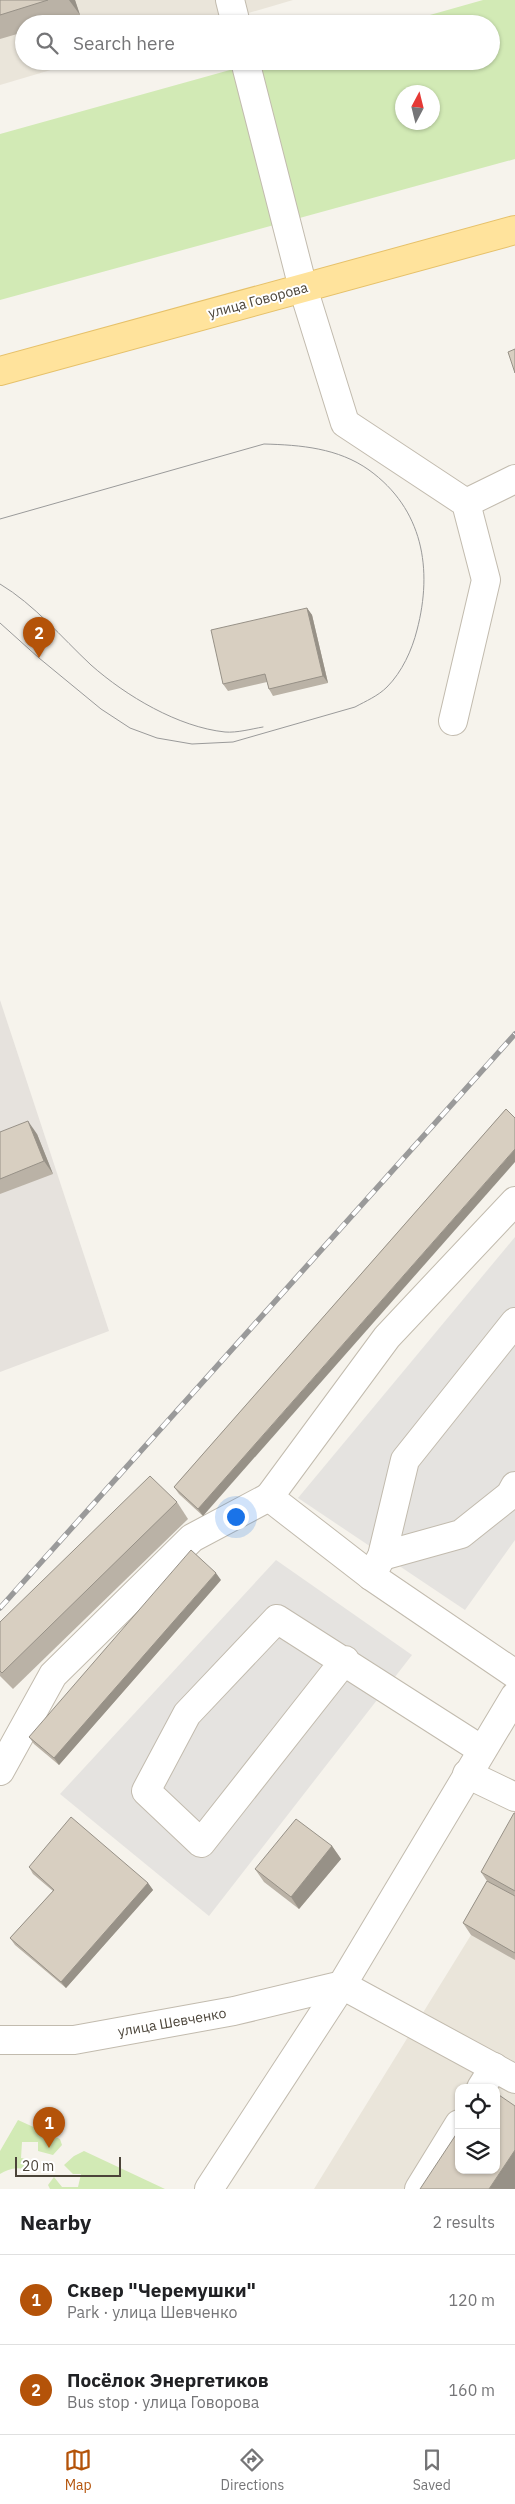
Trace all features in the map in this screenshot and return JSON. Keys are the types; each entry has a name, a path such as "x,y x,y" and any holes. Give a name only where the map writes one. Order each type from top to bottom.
{"main road":[{"name":"улица Говорова","path":"0,371 515,230"}],"street":[{"path":"230,0 234,15"},
{"path":"247,70 303,288 346,422 466,503 486,580 453,721"},
{"path":"466,503 515,479"},
{"path":"0,1771 53,1676 192,1538 269,1497 387,1337 515,1202"},
{"path":"377,1566 405,1460 515,1322"},
{"path":"377,1566 461,1534 510,1494 515,1486"},
{"path":"269,1497 377,1566 515,1674"},
{"path":"345,1660 201,1843 146,1791 187,1714 277,1619 345,1660 482,1750"},
{"path":"209,2189 342,1985 515,1696"},
{"path":"467,1774 515,1797"},
{"path":"342,1985 497,2078"},
{"name":"улица Шевченко","path":"0,2040 74,2040 234,2011 342,1985"},
{"path":"419,2189 456,2129"}],"shaded area":[{"path":"0,0 293,0 242,15 15,15 15,70 51,70 0,85"},
{"path":"0,1000 109,1331 0,1372"},
{"path":"515,1237 515,1540 465,1610 298,1498"},
{"path":"276,1560 412,1655 209,1916 60,1794"},
{"path":"515,1859 515,2189 314,2189 471,1935"}],"green space":[{"path":"483,0 515,0 515,159 0,300 0,134 230,70 500,70 500,15 430,15"},
{"path":"18,2120 60,2139 62,2145 53,2155 38,2151 38,2142 22,2142 21,2158 28,2159 38,2165 30,2173 23,2169 15,2168 0,2174 0,2151"},
{"path":"84,2151 165,2189 50,2189 48,2185 54,2177 62,2187 78,2187 81,2174 73,2174 64,2165 74,2156"}],"building":[{"path":"0,0 48,0 0,15"},
{"path":"515,349 515,373 508,352"},
{"path":"307,608 323,676 269,689 265,674 223,684 211,630"},
{"path":"506,1109 515,1118 515,1149 198,1509 174,1487"},
{"path":"28,1121 44,1161 0,1179 0,1132"},
{"path":"150,1476 177,1502 2,1673 0,1671 0,1622"},
{"path":"191,1550 216,1573 54,1758 29,1737"},
{"path":"515,1813 515,1891 481,1872"},
{"path":"71,1817 148,1883 61,1982 10,1938 54,1890 29,1867"},
{"path":"296,1819 332,1846 291,1897 255,1869"},
{"path":"487,1881 515,1896 515,1953 463,1923"},
{"path":"500,2096 515,2106 515,2150 500,2172"},
{"path":"455,2136 455,2174 499,2174 489,2189 420,2189"}],"tram line":[{"path":"0,519 264,444 292,445 319,449 345,457 369,470 402,503 412,522 419,542 423,563 424,585 422,607 412,645 402,668 383,690 355,707 233,742 192,744 157,738 130,728 101,709 0,623"},
{"path":"0,584 36,611 105,677 136,699 171,717 207,729 230,732 263,727"}],"railway":[{"path":"0,1608 515,1034"}],"place":[{"name":"Посёлок Энергетиков","path":"39,658"},
{"name":"Сквер \"Черемушки\"","path":"49,2148"}]}
